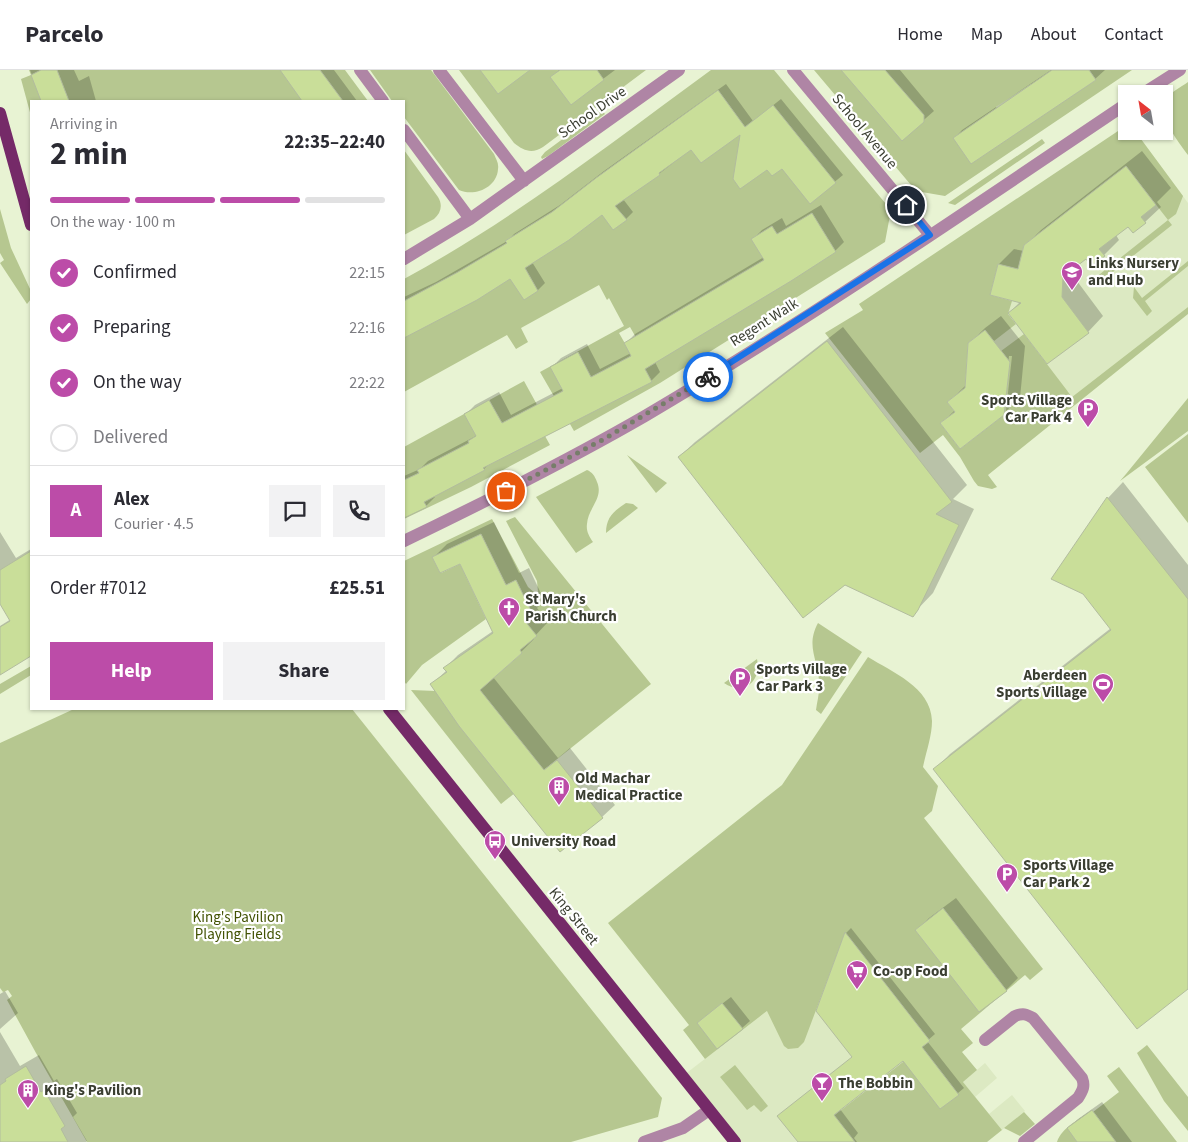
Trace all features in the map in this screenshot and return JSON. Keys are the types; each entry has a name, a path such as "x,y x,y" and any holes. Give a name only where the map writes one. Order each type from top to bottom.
{"main road":[{"path":"0,113 30,221"},
{"name":"King Street","path":"390,710 735,1142"}],"street":[{"path":"360,70 382,100"},
{"path":"439,70 524,181"},
{"name":"School Drive","path":"405,258 470,219 679,70"},
{"name":"School Avenue","path":"793,70 930,235"},
{"path":"1156,85 1180,70"},
{"name":"Regent Walk","path":"405,541 506,491 644,416 803,318 1118,109"},
{"path":"405,131 470,219"},
{"path":"985,1040 1015,1016 1027,1014 1033,1018 1082,1078 1084,1084 1083,1091 1078,1098 1028,1141"},
{"path":"644,1142 683,1128 709,1110"}],"shaded area":[{"name":"Links Nursery and Hub","path":"1118,132 1118,140 1142,140 1188,203 1188,307 1072,397 1068,391 960,449 940,423 954,412 947,402 955,276"},
{"path":"845,932 933,1045 831,1142 737,1142 684,1075 797,988"},
{"path":"985,1063 997,1078 975,1097 963,1082"},
{"path":"1012,1095 1025,1111 1002,1130 989,1114"}],"green space":[{"path":"29,70 345,70 367,100 30,100 30,112 21,79 31,75"},
{"path":"370,70 431,70 494,154 498,167 497,176 494,181 489,186 478,191 465,192 459,190 405,118 405,100 391,100"},
{"path":"459,70 646,70 543,147 532,151 525,150 514,143"},
{"path":"711,70 774,70 891,210 885,242 660,383 574,431 540,372 624,326 609,298 607,300 599,285 521,328 528,342 516,349 507,335 405,391 405,278 484,232 599,153","holes":["630,327 638,341 627,347 619,333"]},
{"path":"814,70 1052,70 1043,76 1062,102 1096,80 1089,70 1132,70 945,196 916,191","holes":["1031,84 1048,110 1014,133 996,107"]},
{"path":"1188,82 1188,155 1173,134 1173,92"},
{"path":"602,110 605,114 542,159 541,157 545,152"},
{"path":"1118,131 1118,140 1142,140 1183,196 1176,214 1168,220 1126,166 1024,245 1018,269 998,264 990,295 1012,301 1008,314 1016,324 994,341 985,330 968,343 965,388 947,402 955,412 940,423 960,449 1004,415 1010,362 1001,351 1024,334 1072,397 1188,307 1188,314 988,475 997,487 992,489 978,486 960,457 943,435 920,453 825,333 863,310 859,304"},
{"path":"1042,139 1045,143 955,205 948,203"},
{"path":"405,151 440,200 440,212 434,219 405,234"},
{"path":"0,209 11,248 30,289 30,300 27,304 0,263 4,260 0,253"},
{"path":"1168,220 1172,225 1104,279 1095,278"},
{"path":"1188,261 1188,266 1145,301 1152,311 1147,316 1133,298 1134,287 1142,298"},
{"path":"524,381 552,432 545,436 550,445 471,487 405,519 405,446"},
{"path":"1188,398 1188,431 1120,481 1126,474"},
{"path":"1188,434 1188,523 1145,467"},
{"path":"627,455 667,483 656,493"},
{"path":"587,470 594,476 599,488 599,493 587,524 588,533 593,542 576,553 536,497"},
{"path":"626,503 633,504 638,508 606,533 609,519"},
{"path":"515,517 651,684 501,804 411,690 436,691 468,700 522,653 520,650 536,636 524,620 532,613 516,580 506,585 481,534 433,557 441,573 460,564 486,619 422,665 406,684 405,561 492,519 528,587 535,593 538,592 537,581 506,521"},
{"path":"818,623 862,652 821,714 816,710 819,686 813,646 814,632"},
{"path":"868,657 909,682 925,699 930,709 932,727 923,767 938,786 932,811 924,818 1043,969 1030,980 1025,975 961,1029 973,1043 962,1052 977,1070 963,1082 1002,1130 987,1142 800,1142 930,1041 845,933 804,1042 798,1048 788,1049 784,1046 767,1011 705,1059 683,1030 689,1025 608,923 782,785"},
{"path":"757,659 757,674 750,685 738,688 724,683"},
{"path":"30,667 30,676 0,694 0,684"},
{"name":"King's Pavilion Playing Fields","path":"72,710 353,710 662,1098 658,1117 571,1142 87,1142 7,1000 12,996 8,990 3,992 0,988 0,743"},
{"path":"1147,1045 1188,1097 1188,1131 1164,1101 1137,1053"},
{"path":"735,1065 768,1106 761,1112 754,1105 747,1110 720,1077"},
{"path":"1119,1067 1177,1142 1057,1142 1063,1132 1072,1124 1092,1110 1093,1112 1119,1092 1107,1076"},
{"path":"1024,1112 1035,1124 1020,1136 1004,1128"}],"building":[{"path":"41,70 57,70 69,100 41,100 31,75"},
{"path":"280,70 320,70 342,100 301,100"},
{"path":"480,70 530,70 498,94"},
{"path":"560,70 597,70 604,80 571,105 550,77"},
{"path":"841,70 885,70 924,115 924,122 902,141"},
{"path":"1052,70 1089,70 1096,80 971,164 953,138"},
{"path":"718,90 745,127 773,105 836,183 810,204 782,169 772,176 767,170 740,189 733,179 740,135 701,163 691,150 659,173 660,175 615,206 627,220 613,230 602,215 569,240 525,268 538,291 524,300 510,279 477,300 405,337 405,300 507,243 505,241 552,212"},
{"path":"1126,166 1156,205 1141,217 1146,223 1133,233 1128,227 1099,249 1105,256 1091,266 1086,259 1063,277 1062,297 1089,333 1047,364 1008,313 1021,303 990,295 998,264 1018,269 1024,245"},
{"path":"812,213 836,252 645,369 652,382 483,468 485,470 424,502 427,507 405,518 405,480 419,473 417,470 469,443 468,441 476,436 464,414 489,400 502,423 563,391 550,367 578,352 591,377 631,356 624,343 764,260 751,239 772,226 777,234"},
{"path":"985,330 1010,362 1004,415 960,449 940,423 955,412 947,402 965,388 968,343"},
{"path":"827,341 952,502 936,514 959,525 913,617 845,585 803,618 678,457"},
{"name":"Aberdeen Sports Village","path":"1107,497 1188,599 1188,989 1137,1029 933,769 1111,630 1083,594 1051,579"},
{"path":"481,534 506,585 516,580 532,613 524,620 537,636 520,650 522,653 480,690 544,770 557,760 603,818 560,852 459,726 430,684 447,672 443,668 493,633 460,564 440,573 432,557"},
{"path":"30,552 30,657 0,675 0,627 10,621 0,604 0,570"},
{"path":"943,908 1007,991 979,1012 915,930"},
{"name":"Co-op Food","path":"845,932 930,1041 922,1047 959,1095 940,1109 903,1061 834,1115 855,1142 798,1142 777,1116 852,1057 816,1011"},
{"path":"722,1003 743,1029 717,1049 697,1023"},
{"name":"King's Pavilion","path":"26,1066 41,1092 44,1090 65,1126 61,1129 68,1142 0,1142 0,1085 6,1081 5,1079"},
{"path":"1092,1110 1116,1142 1077,1142 1067,1128"}],"way so far":[{"path":"506,491 604,439 708,377"}],"place":[{"name":"Links Nursery and Hub","path":"1072,291"},
{"name":"Sports Village Car Park 4","path":"1088,428"},
{"name":"St Mary's Parish Church","path":"509,627"},
{"name":"Sports Village Car Park 3","path":"740,697"},
{"name":"Aberdeen Sports Village","path":"1103,703"},
{"name":"Old Machar Medical Practice","path":"559,806"},
{"name":"University Road","path":"495,860"},
{"name":"Sports Village Car Park 2","path":"1007,893"},
{"name":"Co-op Food","path":"857,990"},
{"name":"The Bobbin","path":"822,1102"},
{"name":"King's Pavilion","path":"28,1109"}],"route":[{"path":"708,377 930,235 906,205"}]}
